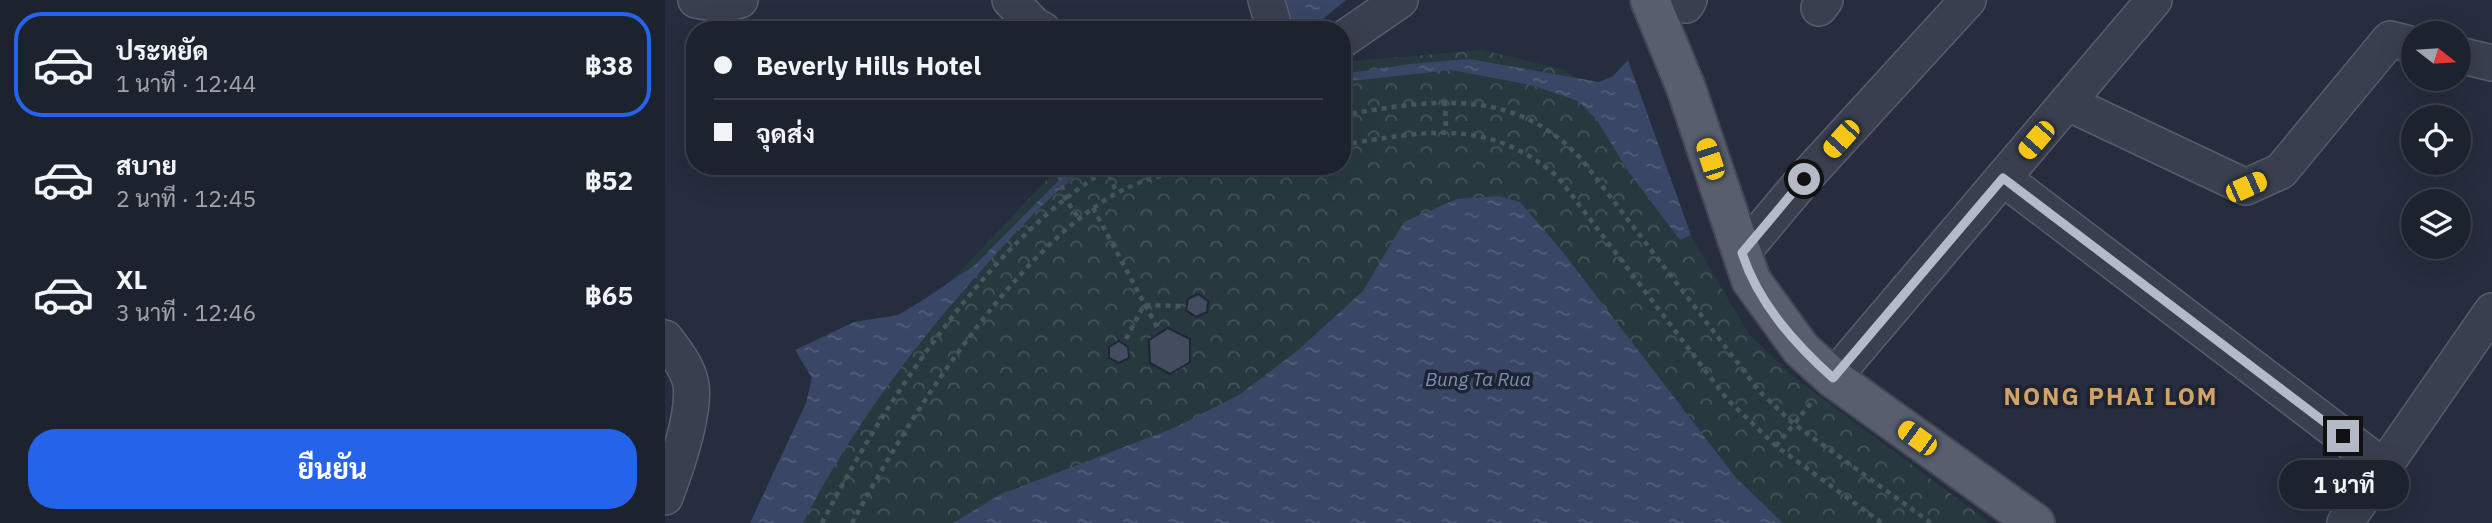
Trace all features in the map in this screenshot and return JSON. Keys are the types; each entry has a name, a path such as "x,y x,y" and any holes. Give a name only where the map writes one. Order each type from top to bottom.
{"main road":[{"path":"1675,2 1686,88 1751,280 1801,349 1833,378 2035,523"}],"street":[{"path":"696,0 719,4 738,0 743,21"},
{"path":"1010,0 1030,21"},
{"path":"1266,0 1272,21"},
{"path":"1351,34 1400,0"},
{"path":"1742,253 1804,179 1968,0"},
{"path":"1833,378 2154,0"},
{"path":"2068,103 2246,187 2281,171 2391,39 2401,42"},
{"path":"2471,58 2492,63"},
{"path":"2003,178 2385,468"},
{"path":"2344,523 2385,468 2492,311"},
{"path":"665,338 691,385 681,444 665,497"}],"path":[{"path":"1445,101 1446,131"},
{"path":"1351,114 1445,101 1481,103 1513,112 1542,125 1567,144 1732,359 1794,424 1931,523"},
{"path":"1351,144 1446,131 1475,134 1508,143 1535,157 1557,177 1705,373 1751,425 1882,523"},
{"path":"1059,175 1065,198 1079,219"},
{"path":"822,523 900,391 944,330 990,273 1065,198 1096,175"},
{"path":"1109,175 1118,193"},
{"path":"852,523 921,406 965,344 1050,246 1093,208 1118,193 1161,175"},
{"path":"1093,208 1157,327"},
{"path":"1144,305 1181,306"},
{"path":"1126,339 1144,305"},
{"path":"1776,446 1794,424"}],"green space":[{"path":"1482,50 1562,69 1595,89 1655,176 1749,334 1791,375 1990,523 777,523 947,285 1051,175 1351,175 1351,61"}],"water":[{"path":"1276,0 1346,0 1323,19 1284,21"},
{"path":"1469,59 1599,82 1613,76 1628,60 1691,235 1680,240 1628,171 1597,120 1578,101 1531,85 1451,70 1351,81 1351,73"},
{"path":"1065,175 1078,175 1041,206 1012,236 947,310 901,368 839,459 803,523 750,523 806,403 812,378 795,350 854,322 898,315 920,302 975,265"},
{"name":"Bung Ta Rua","path":"1499,196 1520,202 1562,251 1736,478 1783,523 953,523 999,495 1174,428 1239,395 1297,351 1363,291 1404,222 1457,199"}],"building":[{"path":"1198,294 1208,301 1207,312 1196,317 1186,310 1188,299"},
{"path":"1168,328 1190,339 1190,362 1170,374 1150,363 1149,340"},
{"path":"1119,341 1128,347 1129,358 1119,363 1109,358 1109,347"}],"district":[{"name":"NONG PHAI LOM","path":"2111,397"}],"route":[{"path":"1804,179 1742,253 1751,280 1801,349 1833,378 2003,178 2343,436"}]}
